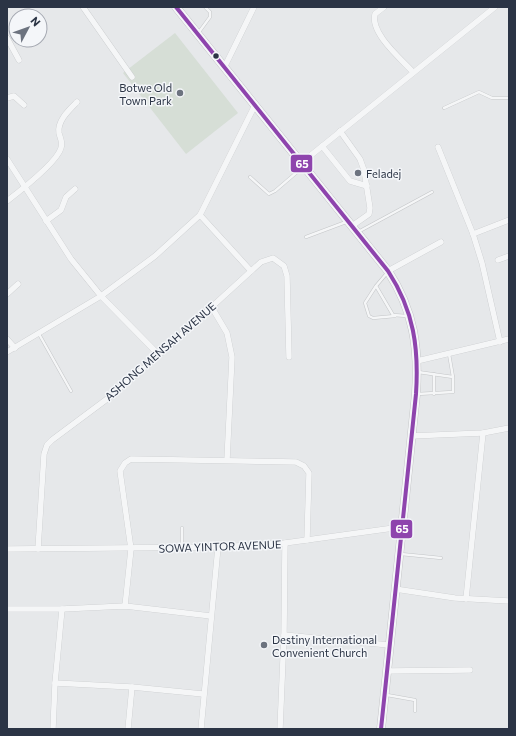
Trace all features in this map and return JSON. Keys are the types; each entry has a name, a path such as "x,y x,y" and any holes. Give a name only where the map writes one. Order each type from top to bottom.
{"main road":[{"path":"178,8 197,34 388,271 397,285 410,316 415,337 418,372 381,729"}],"street":[{"path":"83,7 132,77"},
{"path":"224,66 254,7"},
{"path":"384,7 375,14 373,20 376,30 413,72"},
{"path":"302,165 340,131 495,7"},
{"path":"7,38 19,60"},
{"path":"7,98 14,96 24,106"},
{"path":"7,201 41,174 61,149 62,140 59,131 64,116 77,102"},
{"path":"7,352 101,296 155,256 200,215 255,105"},
{"path":"340,131 360,158 367,186 370,212 353,226"},
{"path":"322,146 350,181 367,186"},
{"path":"438,147 473,234 482,263 500,342"},
{"path":"7,159 71,259 101,296 159,355"},
{"path":"46,221 61,210 66,197 75,189"},
{"path":"200,215 251,271"},
{"path":"473,234 509,220"},
{"path":"388,271 441,242"},
{"path":"498,260 509,256"},
{"name":"ASHONG MENSAH AVENUE","path":"38,549 44,454 47,445 107,399 159,355 261,262 273,258 284,266 287,276 289,357"},
{"path":"7,294 18,284"},
{"path":"211,306 227,333 232,357 227,460"},
{"path":"7,339 15,348"},
{"path":"417,361 509,340"},
{"path":"411,436 483,433 509,428"},
{"path":"466,599 483,433"},
{"path":"125,606 131,549 120,471 125,463 131,459 296,462 304,466 309,473 307,540"},
{"name":"SOWA YINTOR AVENUE","path":"7,549 218,547 285,543 401,527"},
{"path":"280,729 284,635 285,543"},
{"path":"201,729 203,694 218,547"},
{"path":"395,589 466,599 509,601"},
{"path":"7,609 62,609 125,606 211,616"},
{"path":"53,729 55,683 62,609"},
{"path":"284,635 389,645"},
{"path":"387,671 470,670"},
{"path":"55,683 132,687 203,694"},
{"path":"128,729 132,687"}],"lane":[{"path":"197,34 210,17 210,12 205,7"},
{"path":"444,108 479,92 492,98 509,98"},
{"path":"250,177 269,194 275,191 302,165"},
{"path":"306,237 353,226 432,192"},
{"path":"388,271 365,303 369,316 373,318 410,316"},
{"path":"376,286 395,316"},
{"path":"38,334 71,390"},
{"path":"416,394 451,393 453,377 449,353"},
{"path":"418,372 453,377"},
{"path":"434,374 434,394"},
{"path":"182,528 182,548"},
{"path":"399,554 441,558"},
{"path":"384,694 415,700 415,711"}],"shaded area":[{"name":"Botwe Old Town Park","path":"175,33 238,113 186,154 123,73"}],"transit line":[{"name":"65","path":"176,7 388,271 397,286 409,315 413,330 417,361 416,394 381,729"}],"place":[{"name":"Botwe Old Town Park","path":"180,93"},
{"name":"Feladej","path":"358,173"},
{"name":"Destiny International Convenient Church","path":"264,645"}]}
